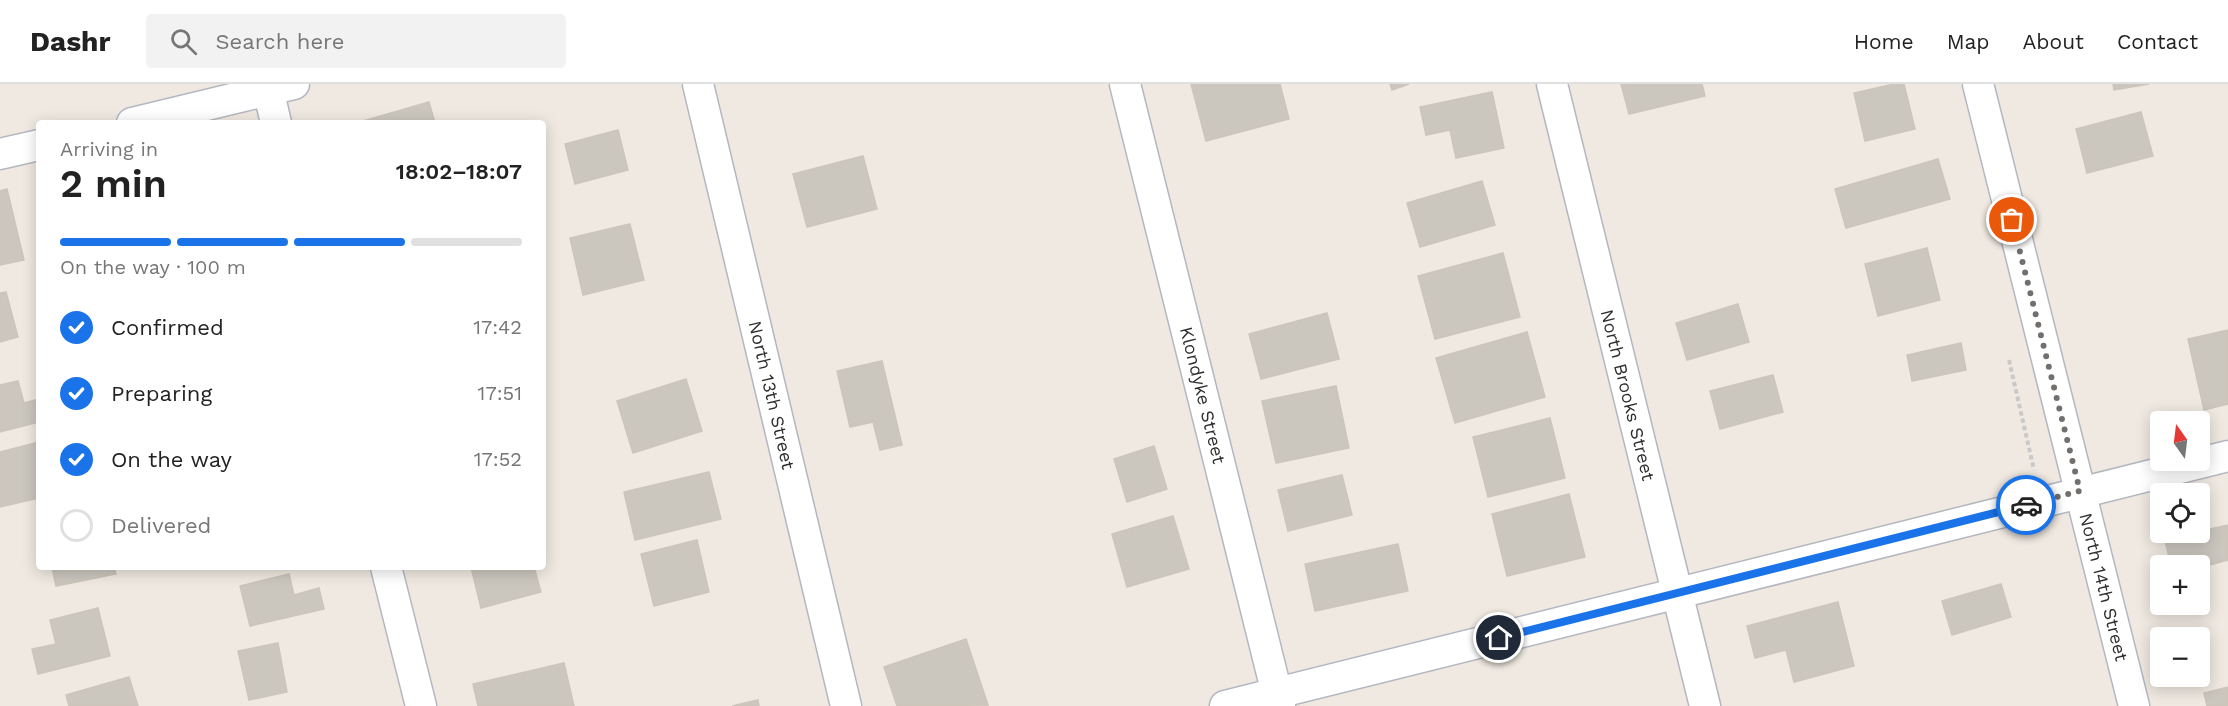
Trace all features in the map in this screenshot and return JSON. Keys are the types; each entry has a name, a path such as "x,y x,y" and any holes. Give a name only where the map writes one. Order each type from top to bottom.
{"street":[{"name":"North 13th Street","path":"698,84 846,706"},
{"name":"Klondyke Street","path":"1125,84 1279,700"},
{"name":"North Brooks Street","path":"1552,84 1705,706"},
{"name":"North 14th Street","path":"1978,84 2134,706"},
{"path":"144,120 276,86 276,120"},
{"path":"0,154 36,146"},
{"path":"1225,706 1279,700 1676,593 2228,456"},
{"path":"387,570 421,706"}],"building":[{"path":"1191,84 1280,84 1289,119 1206,141"},
{"path":"1390,84 1409,84 1392,90"},
{"path":"1621,84 1702,84 1705,96 1629,114"},
{"path":"1904,84 1915,129 1865,141 1854,93"},
{"path":"2113,84 2149,84 2114,90"},
{"path":"1492,92 1504,148 1456,158 1450,130 1426,135 1420,107"},
{"path":"429,102 434,120 366,120"},
{"path":"2141,112 2153,156 2087,173 2076,129"},
{"path":"618,130 628,170 575,184 565,144"},
{"path":"863,156 877,209 807,227 793,174"},
{"path":"1938,159 1950,199 1846,228 1835,189"},
{"path":"1482,181 1495,225 1420,247 1407,203"},
{"path":"7,189 24,260 0,265 0,191"},
{"path":"630,224 644,280 583,295 570,238"},
{"path":"1927,248 1940,300 1878,316 1865,264"},
{"path":"1503,253 1520,317 1435,339 1418,276"},
{"path":"6,292 18,337 0,342 0,293"},
{"path":"1738,304 1749,342 1687,360 1676,323"},
{"path":"1327,313 1339,359 1261,379 1249,334"},
{"path":"2228,330 2228,404 2204,410 2188,339"},
{"path":"1527,332 1545,397 1455,423 1436,358"},
{"path":"1961,343 1966,370 1912,381 1907,355"},
{"path":"882,361 902,445 880,450 873,422 850,427 837,371"},
{"path":"1773,375 1783,412 1720,429 1710,391"},
{"path":"686,379 702,431 633,453 617,401"},
{"path":"18,381 24,403 36,400 36,423 0,432 0,385"},
{"path":"1336,386 1349,448 1276,463 1262,401"},
{"path":"1550,418 1565,478 1488,497 1473,437"},
{"path":"36,443 36,499 0,507 0,452"},
{"path":"1154,446 1167,489 1127,502 1114,459"},
{"path":"709,472 721,519 635,540 624,492"},
{"path":"1342,475 1352,515 1288,531 1278,490"},
{"path":"1569,494 1585,557 1507,576 1492,514"},
{"path":"1173,516 1189,569 1127,587 1112,534"},
{"path":"2228,525 2228,560 2210,565 2210,555 2168,555 2166,543 2210,543 2210,529"},
{"path":"697,540 709,592 654,606 641,554"},
{"path":"1398,544 1408,591 1315,611 1305,564"},
{"path":"53,570 115,570 116,574 56,586"},
{"path":"472,570 535,570 541,592 481,608"},
{"path":"289,574 294,595 319,588 324,609 250,626 240,586"},
{"path":"2001,584 2011,617 1952,635 1942,601"},
{"path":"1838,602 1854,666 1794,682 1786,650 1755,658 1747,626"},
{"path":"98,608 110,656 38,674 32,649 56,644 50,620"},
{"path":"966,639 988,705 897,706 884,667"},
{"path":"278,643 287,692 249,700 238,651"},
{"path":"564,663 574,706 478,706 473,684"},
{"path":"129,677 138,706 69,706 66,695"},
{"path":"2228,687 2228,706 2207,706 2204,693"},
{"path":"758,700 759,706 732,706"}],"way so far":[{"path":"2012,220 2080,491 2026,505"}],"route":[{"path":"1499,638 2026,505"}]}
